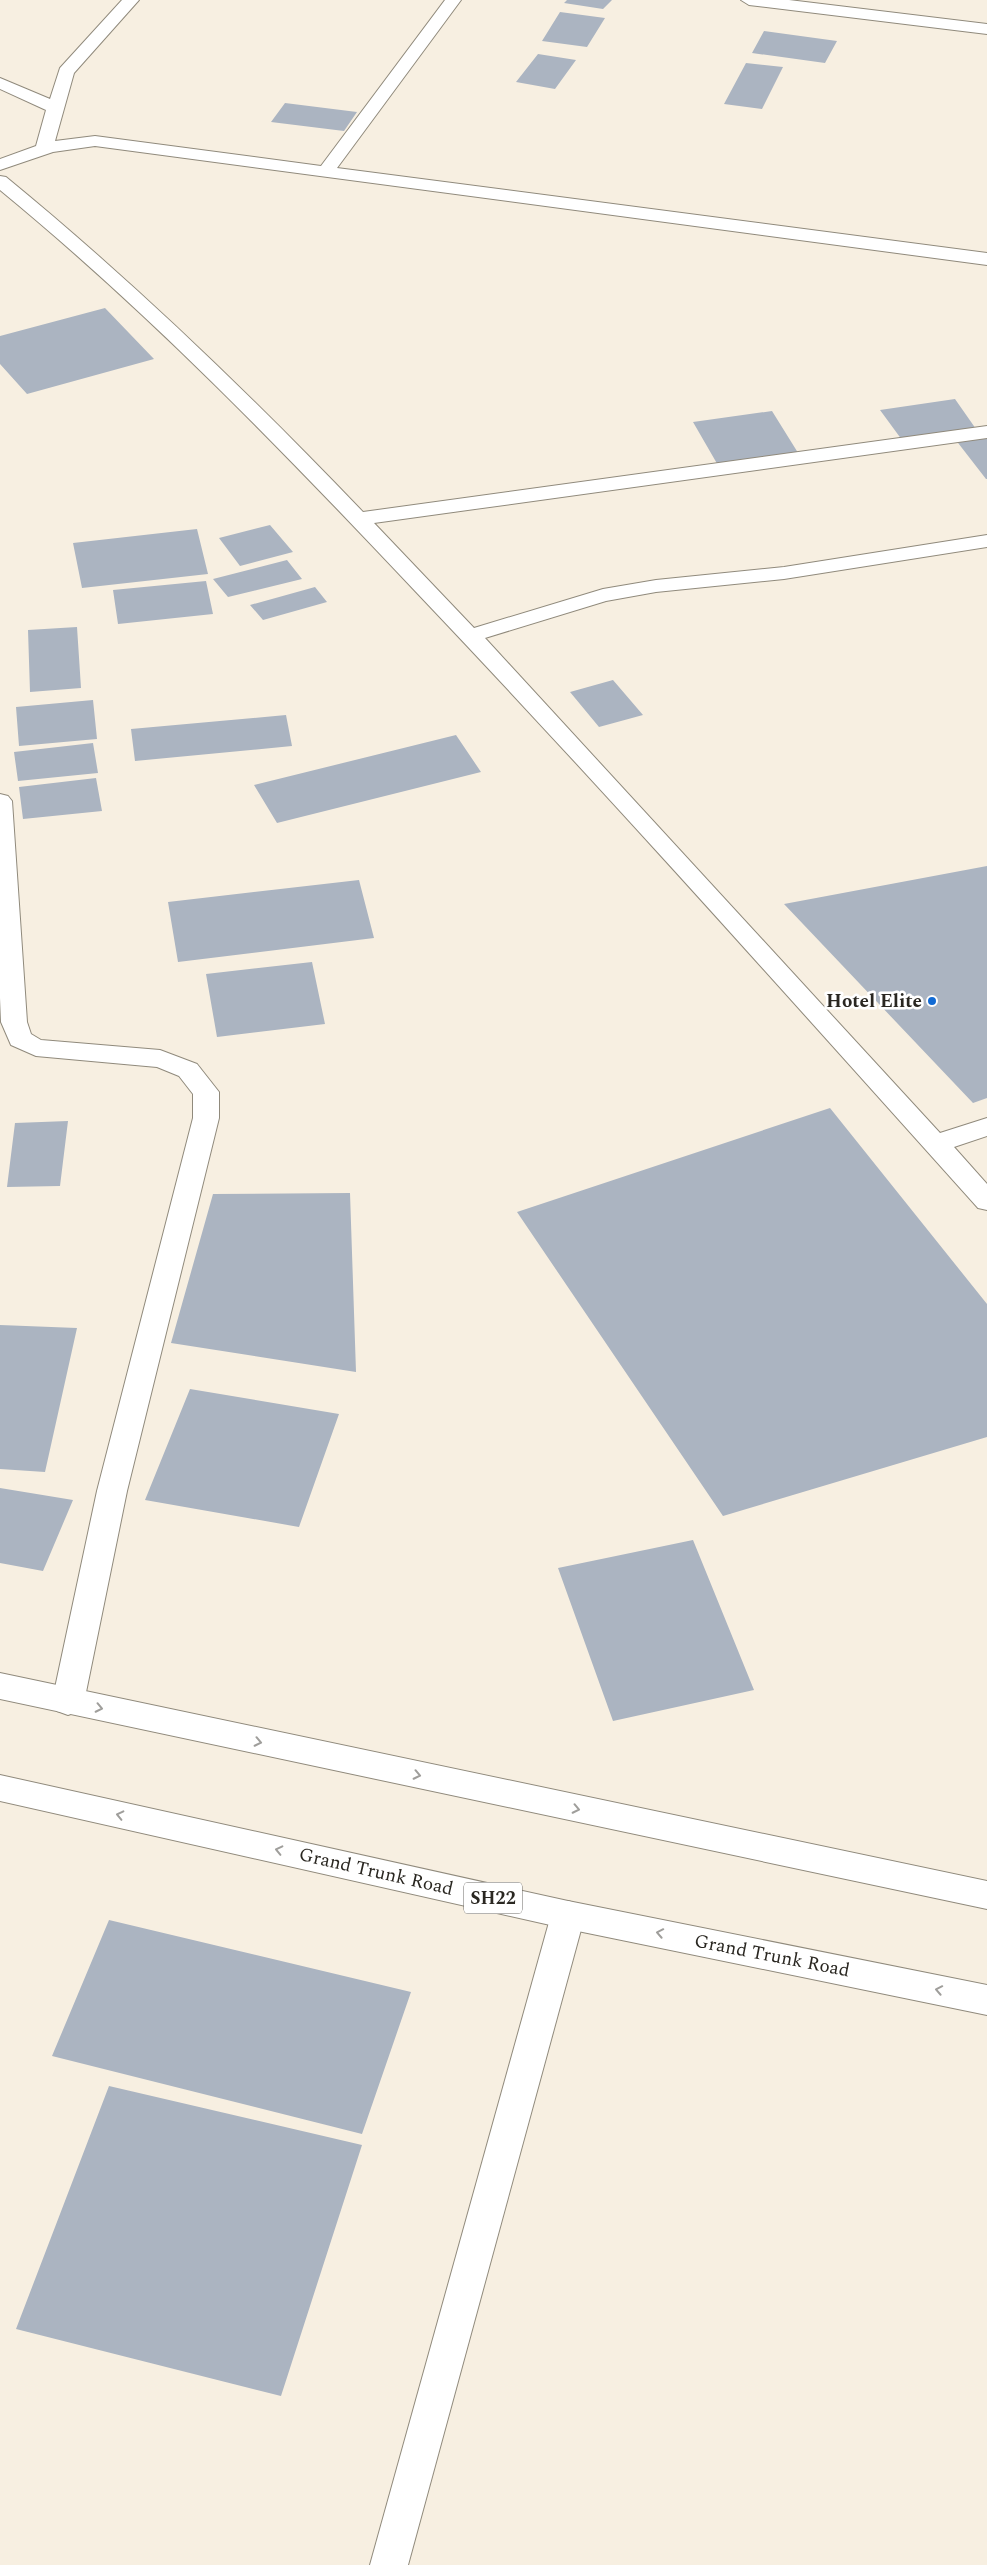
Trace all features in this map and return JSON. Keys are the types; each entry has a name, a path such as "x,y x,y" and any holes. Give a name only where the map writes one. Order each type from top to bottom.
{"main road":[{"path":"44,148 66,72 131,0"},
{"path":"326,170 453,0"},
{"path":"749,0 987,29"},
{"path":"0,83 55,108"},
{"path":"0,165 44,148 70,142 95,141 326,170 987,259"},
{"path":"0,181 57,227 259,415 542,711 987,1201"},
{"path":"359,520 987,432"},
{"path":"470,636 603,595 674,584 784,573 987,541"},
{"path":"0,802 14,1022 20,1039 36,1048 160,1059 188,1070 206,1092 206,1118 112,1491 68,1702"},
{"path":"935,1144 987,1127"},
{"path":"0,1686 68,1702 987,1895"},
{"name":"Grand Trunk Road","path":"0,1788 568,1915 987,2000"},
{"path":"388,2565 568,1915"}],"building":[{"path":"567,0 612,0 603,9 564,3"},
{"path":"560,12 605,18 587,47 542,41"},
{"path":"764,31 837,41 825,63 752,53"},
{"path":"538,54 576,60 555,89 516,82"},
{"path":"746,63 783,67 762,109 724,104"},
{"path":"285,103 357,112 344,131 271,122"},
{"path":"105,308 154,359 27,394 0,364 0,336"},
{"path":"955,399 976,429 902,440 880,410"},
{"path":"772,411 800,456 719,467 693,422"},
{"path":"987,434 987,479 986,479 955,439"},
{"path":"270,525 293,552 240,566 219,538"},
{"path":"197,529 208,574 82,588 73,543"},
{"path":"287,560 302,579 228,597 213,579"},
{"path":"206,581 213,614 118,624 113,590"},
{"path":"315,587 327,602 263,620 250,605"},
{"path":"77,627 81,688 30,692 28,630"},
{"path":"613,680 643,715 599,727 570,692"},
{"path":"93,700 97,739 19,746 16,707"},
{"path":"286,715 292,746 135,761 131,729"},
{"path":"456,735 481,772 277,823 254,785"},
{"path":"93,743 98,773 18,781 14,752"},
{"path":"96,778 102,811 23,819 19,787"},
{"name":"Hotel Elite","path":"987,866 987,1098 973,1103 784,904"},
{"path":"359,880 374,938 178,962 168,902"},
{"path":"312,962 325,1024 217,1037 206,974"},
{"path":"830,1108 987,1304 987,1437 723,1516 517,1212"},
{"path":"68,1121 60,1186 7,1187 15,1123"},
{"path":"350,1193 356,1372 171,1343 213,1194"},
{"path":"0,1325 77,1328 45,1472 0,1469"},
{"path":"190,1389 339,1414 299,1527 145,1500"},
{"path":"0,1488 73,1500 43,1571 0,1563"},
{"path":"693,1540 754,1690 613,1721 558,1568"},
{"path":"109,1920 411,1992 362,2134 52,2056"},
{"path":"109,2086 362,2145 281,2396 16,2329"}],"place":[{"name":"Hotel Elite","path":"932,1001"}]}
